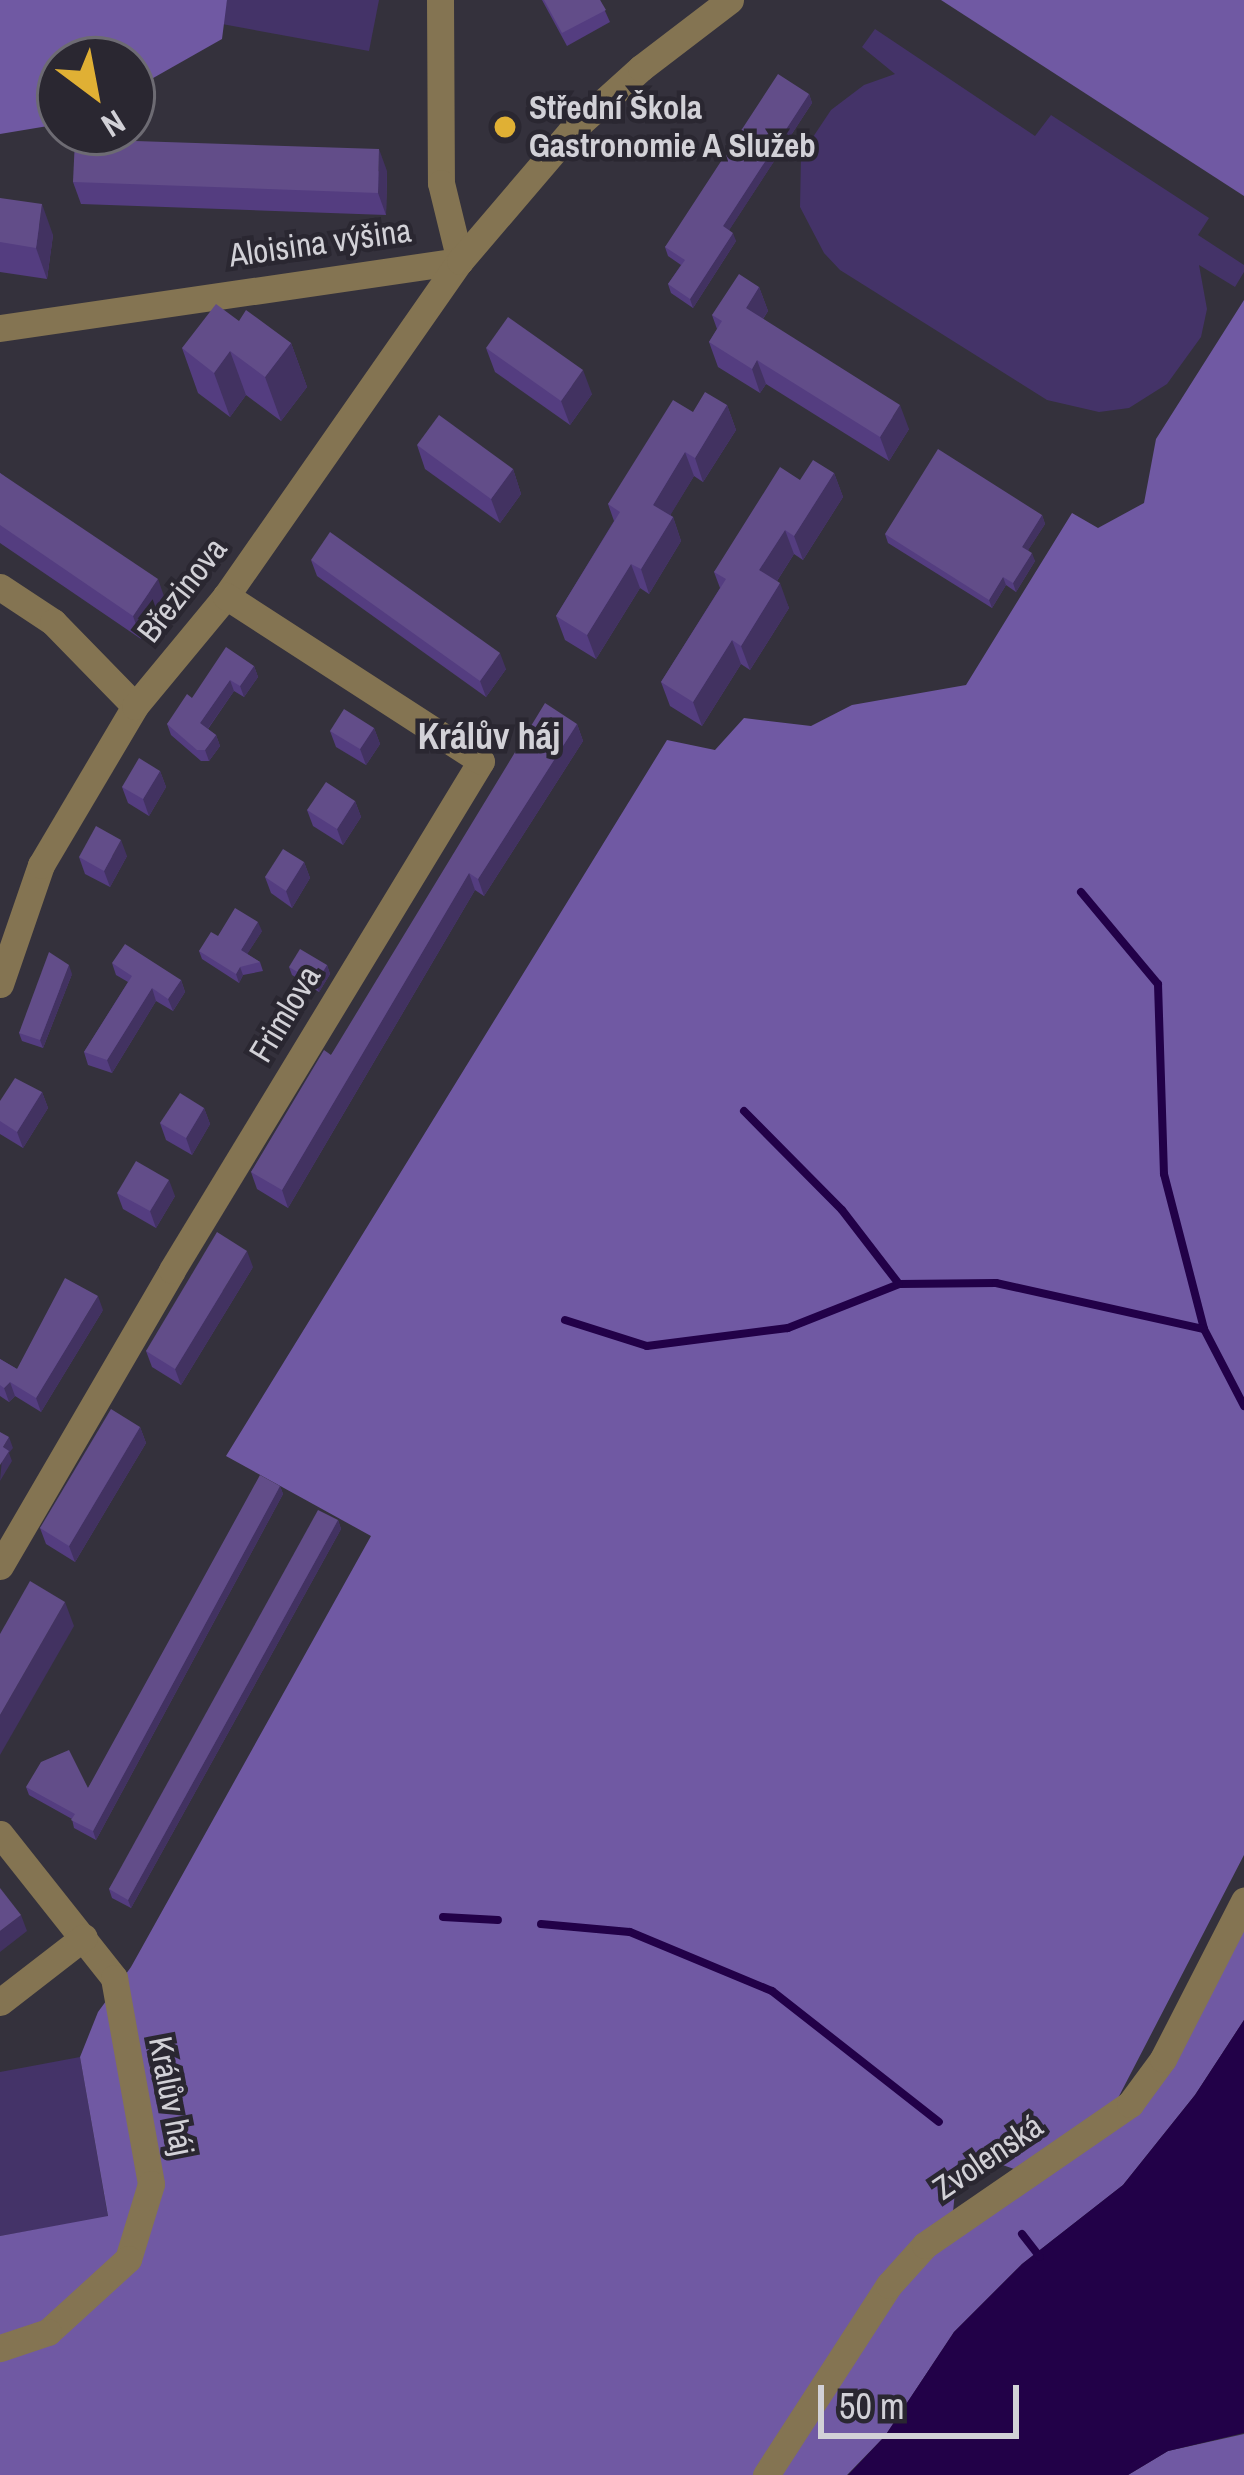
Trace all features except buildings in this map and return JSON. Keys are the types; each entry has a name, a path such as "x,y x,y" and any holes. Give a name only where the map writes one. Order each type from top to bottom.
{"street":[{"name":"Aloisina výšina","path":"0,328 460,262 441,183 440,0"},
{"name":"Březinova","path":"0,984 41,866 135,706 226,596 460,262 571,131 640,68 730,0"},
{"path":"0,587 53,622 135,706"},
{"name":"Frimlova","path":"0,1566 172,1270 481,761 226,596"},
{"name":"Králův háj","path":"0,1834 114,1978 151,2184 128,2259 48,2332 0,2348"},
{"name":"Zvolenská","path":"766,2475 889,2285 926,2245 1130,2104 1162,2059 1244,1900"},
{"path":"0,2002 85,1937"}],"shaded area":[{"path":"0,0 227,0 222,39 156,76 156,36 36,36 36,128 0,134"},
{"path":"227,0 379,0 369,51 222,24"},
{"path":"941,0 1244,0 1244,196"},
{"path":"875,29 1035,136 1051,115 1209,218 1198,235 1244,265 1244,272 1235,287 1199,265 1207,309 1201,337 1167,384 1129,408 1099,412 1047,400 840,270 824,253 800,207 801,155 831,110 864,85 895,74 862,47"},
{"path":"1244,300 1244,1855 1117,2100 1014,2169 977,2156 958,2161 953,2212 757,2475 0,2475 0,2236 108,2216 80,2057 98,2012 131,1967 371,1536 226,1456 667,740 715,750 744,718 811,726 852,705 966,685 1072,513 1098,528 1144,503 1156,439"},
{"path":"1244,1927 1244,2020 1195,2095 1123,2185 1022,2264 954,2332 885,2436 847,2475 780,2475 905,2282 966,2226 1121,2123"},
{"path":"1244,2020 1244,2433 1168,2451 1128,2475 848,2475 885,2436 954,2332 1022,2264 1123,2185 1195,2095"},
{"path":"80,2057 108,2217 0,2236 0,2072"},
{"path":"1244,2434 1244,2475 1128,2475 1168,2451"}],"waterway":[{"path":"1081,892 1158,984 1164,1174 1204,1329 1244,1406"},
{"path":"744,1111 842,1210 899,1284 996,1283 1204,1329"},
{"path":"565,1320 647,1346 788,1328 899,1284"},
{"path":"443,1917 498,1920"},
{"path":"541,1924 630,1932 772,1991 939,2122"},
{"path":"1022,2234 1040,2257"}],"place":[{"name":"Střední Škola Gastronomie A Služeb","path":"505,127"}],"district":[{"name":"Králův háj","path":"489,737"}]}
